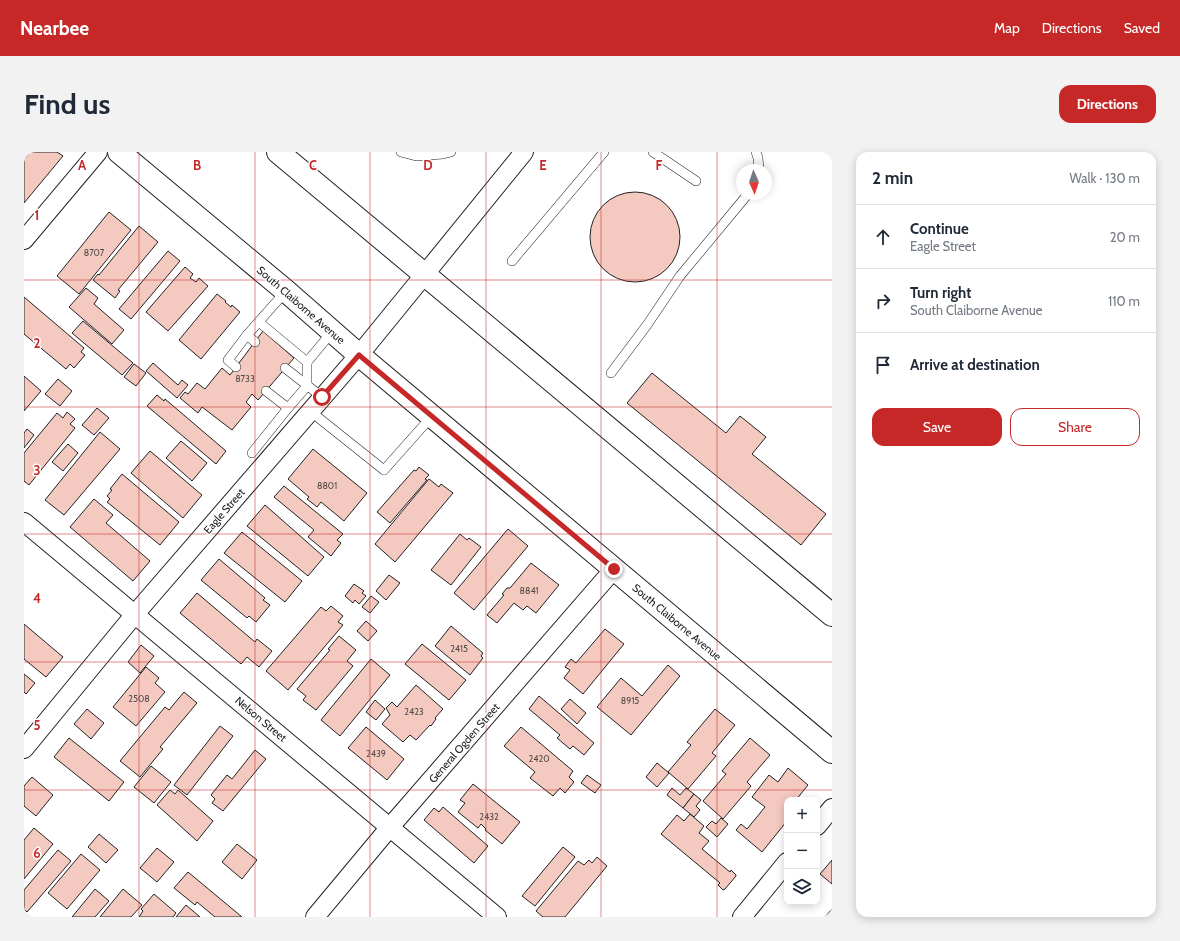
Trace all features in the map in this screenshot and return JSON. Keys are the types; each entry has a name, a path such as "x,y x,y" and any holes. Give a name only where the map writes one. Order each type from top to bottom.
{"main road":[{"name":"South Claiborne Avenue","path":"119,152 832,752"},
{"path":"278,152 832,614"}],"street":[{"path":"24,240 98,152"},
{"name":"Eagle Street","path":"24,749 135,614 271,443 310,411 359,355 524,152"},
{"name":"Nelson Street","path":"24,522 497,917"},
{"name":"General Ogden Street","path":"315,917 390,827 614,569"},
{"path":"820,822 832,808"},
{"path":"742,917 784,866"}],"lane":[{"path":"401,152 416,156 451,152"},
{"path":"512,261 604,152"},
{"path":"653,152 696,181"},
{"path":"756,152 758,164"},
{"path":"611,373 647,325 680,276 743,200"},
{"path":"236,367 228,360 247,335 286,291"},
{"path":"259,322 307,362"},
{"path":"252,453 271,443 288,408 307,386 307,362 332,332"},
{"path":"247,335 255,342"},
{"path":"285,368 322,397"},
{"path":"266,391 288,408"},
{"path":"310,411 384,470 432,416"}],"building":[{"path":"30,152 57,152 63,156 24,203 24,159"},
{"path":"635,192 652,196 667,205 676,220 680,237 676,254 667,269 652,278 635,282 618,278 603,269 594,254 590,237 594,220 603,205 618,196"},
{"path":"109,212 131,230 79,294 57,276"},
{"path":"139,226 158,242 118,290 120,291 115,298 93,280 98,274 99,275"},
{"path":"168,251 180,261 131,319 119,309"},
{"path":"185,267 193,274 190,278 196,282 199,278 208,286 168,331 146,312"},
{"path":"86,288 98,298 94,304 124,330 112,344 69,307"},
{"path":"217,294 231,307 232,305 240,312 201,359 179,340"},
{"path":"24,297 84,348 81,352 85,355 74,368 70,364 66,369 24,334"},
{"path":"83,321 133,363 122,375 72,333"},
{"path":"263,331 294,358 258,400 252,394 246,402 251,407 232,430 202,407 198,413 180,398 185,392 188,394 197,383 205,389 222,368 230,375"},
{"path":"153,363 178,385 182,380 188,385 177,398 146,371"},
{"path":"134,364 146,373 136,386 124,377"},
{"path":"652,373 726,433 740,416 766,437 752,454 826,514 801,545 627,403"},
{"path":"24,376 41,391 24,411"},
{"path":"58,379 72,391 60,406 45,394"},
{"path":"157,395 164,401 165,399 226,451 216,464 147,406"},
{"path":"97,408 109,418 94,435 82,425"},
{"path":"67,412 75,419 70,424 75,428 29,485 24,481 24,453 57,413 63,418"},
{"path":"27,429 34,435 24,448 24,433"},
{"path":"100,432 120,449 64,515 45,500"},
{"path":"181,441 207,463 192,481 166,458"},
{"path":"68,444 78,453 63,471 52,462"},
{"path":"313,449 367,493 344,521 321,502 317,507 307,499 309,497 288,479"},
{"path":"150,451 202,495 183,518 131,473"},
{"path":"419,467 429,475 425,479 427,480 390,523 377,512 414,470 416,471"},
{"path":"122,474 179,522 160,545 107,502 110,499 107,496 112,490 110,489"},
{"path":"429,479 439,487 441,484 453,493 395,562 375,544"},
{"path":"284,486 343,534 337,540 341,543 331,556 308,537 314,530 274,497"},
{"path":"94,499 113,515 106,523 150,561 133,581 70,527"},
{"path":"265,505 324,557 308,576 247,526"},
{"path":"508,529 528,546 474,610 454,593"},
{"path":"242,532 302,581 285,602 224,553"},
{"path":"460,534 467,540 469,538 481,547 451,585 431,570"},
{"path":"219,559 265,598 263,600 270,605 256,622 249,616 247,618 201,580"},
{"path":"531,563 559,585 536,613 527,606 523,610 514,603 497,623 487,615 504,595 502,594 507,588 510,588"},
{"path":"389,575 400,583 386,600 376,591"},
{"path":"354,584 364,591 362,593 366,596 359,604 355,600 353,603 345,596"},
{"path":"197,593 255,642 257,639 272,651 259,667 247,657 241,664 180,613"},
{"path":"371,596 379,602 370,613 362,607"},
{"path":"331,606 343,616 338,622 343,625 288,690 266,671 321,607 326,611"},
{"path":"366,621 377,631 368,641 357,631"},
{"path":"24,624 63,657 46,677 24,659"},
{"path":"451,626 483,653 481,656 483,658 470,675 435,646"},
{"path":"605,629 624,644 583,694 564,678 570,670 565,667 571,659 576,663"},
{"path":"339,636 356,650 347,661 353,666 316,710 303,700 306,696 297,689 330,650 328,649"},
{"path":"422,644 466,680 449,700 405,664"},
{"path":"141,645 154,656 140,673 128,662"},
{"path":"371,659 390,675 340,736 321,720"},
{"path":"668,665 680,676 631,735 597,707 621,678 642,696"},
{"path":"146,667 159,678 155,683 165,692 136,726 113,707"},
{"path":"24,674 35,683 26,694 24,692"},
{"path":"416,685 443,709 435,718 436,719 431,726 430,725 416,740 410,735 403,742 382,724 390,715 386,708 392,702 397,707"},
{"path":"184,692 197,703 160,747 163,749 140,777 120,761 165,707 169,710"},
{"path":"539,696 594,743 584,755 573,746 570,749 557,738 560,735 529,709"},
{"path":"570,699 586,713 577,724 561,709"},
{"path":"375,700 385,709 376,720 366,712"},
{"path":"87,709 104,723 91,739 74,724"},
{"path":"715,709 735,725 712,753 716,756 688,789 668,772 691,745 687,742"},
{"path":"220,726 233,736 187,795 174,785"},
{"path":"366,727 404,759 387,780 348,748"},
{"path":"521,727 573,771 569,777 574,782 565,793 560,788 553,796 530,778 535,772 504,746"},
{"path":"69,738 124,782 109,801 54,757"},
{"path":"750,738 770,755 747,782 751,786 723,819 703,801 726,774 722,771"},
{"path":"255,750 266,759 223,811 212,803 215,799 211,795 227,775 232,779"},
{"path":"657,763 669,773 657,787 646,777"},
{"path":"151,766 171,782 154,803 134,787"},
{"path":"788,768 808,785 798,797 784,797 784,825 762,852 736,830 741,824 747,829 765,807 752,797 769,775 778,782"},
{"path":"587,775 601,785 595,793 581,783"},
{"path":"32,777 53,795 36,816 24,806 24,786"},
{"path":"473,784 520,822 502,844 485,830 486,829 481,824 478,828 458,812 465,803 460,800"},
{"path":"672,788 680,795 686,788 694,794 683,808 667,795"},
{"path":"170,790 175,794 178,790 213,821 197,841 157,805"},
{"path":"694,794 701,800 696,806 700,810 694,817 683,808"},
{"path":"443,807 488,846 474,863 424,820 434,808 439,812"},
{"path":"690,814 704,826 699,833 709,841 702,849 730,872 731,870 736,875 723,890 718,885 720,883 661,834 677,815 684,821"},
{"path":"721,818 728,824 717,837 706,827 712,821 716,824"},
{"path":"34,828 53,844 24,879 24,840"},
{"path":"99,834 118,850 106,863 88,847"},
{"path":"237,844 257,860 242,879 222,862"},
{"path":"563,847 575,857 535,906 522,896"},
{"path":"157,848 174,862 157,882 140,868"},
{"path":"58,850 71,861 27,912 24,909 24,890"},
{"path":"81,854 100,870 67,909 48,893"},
{"path":"597,857 607,866 565,917 543,917 536,911 578,861 584,865 589,860 592,863"},
{"path":"832,860 832,884 820,874"},
{"path":"188,872 242,917 215,917 197,902 195,905 174,888"},
{"path":"95,889 109,901 95,917 72,917"},
{"path":"123,889 142,905 131,917 100,917"},
{"path":"154,894 176,913 173,917 139,917 143,911 141,909"},
{"path":"186,905 200,917 176,917"},
{"path":"832,909 832,917 825,917"}],"route":[{"path":"322,397 359,355 614,569"}]}
